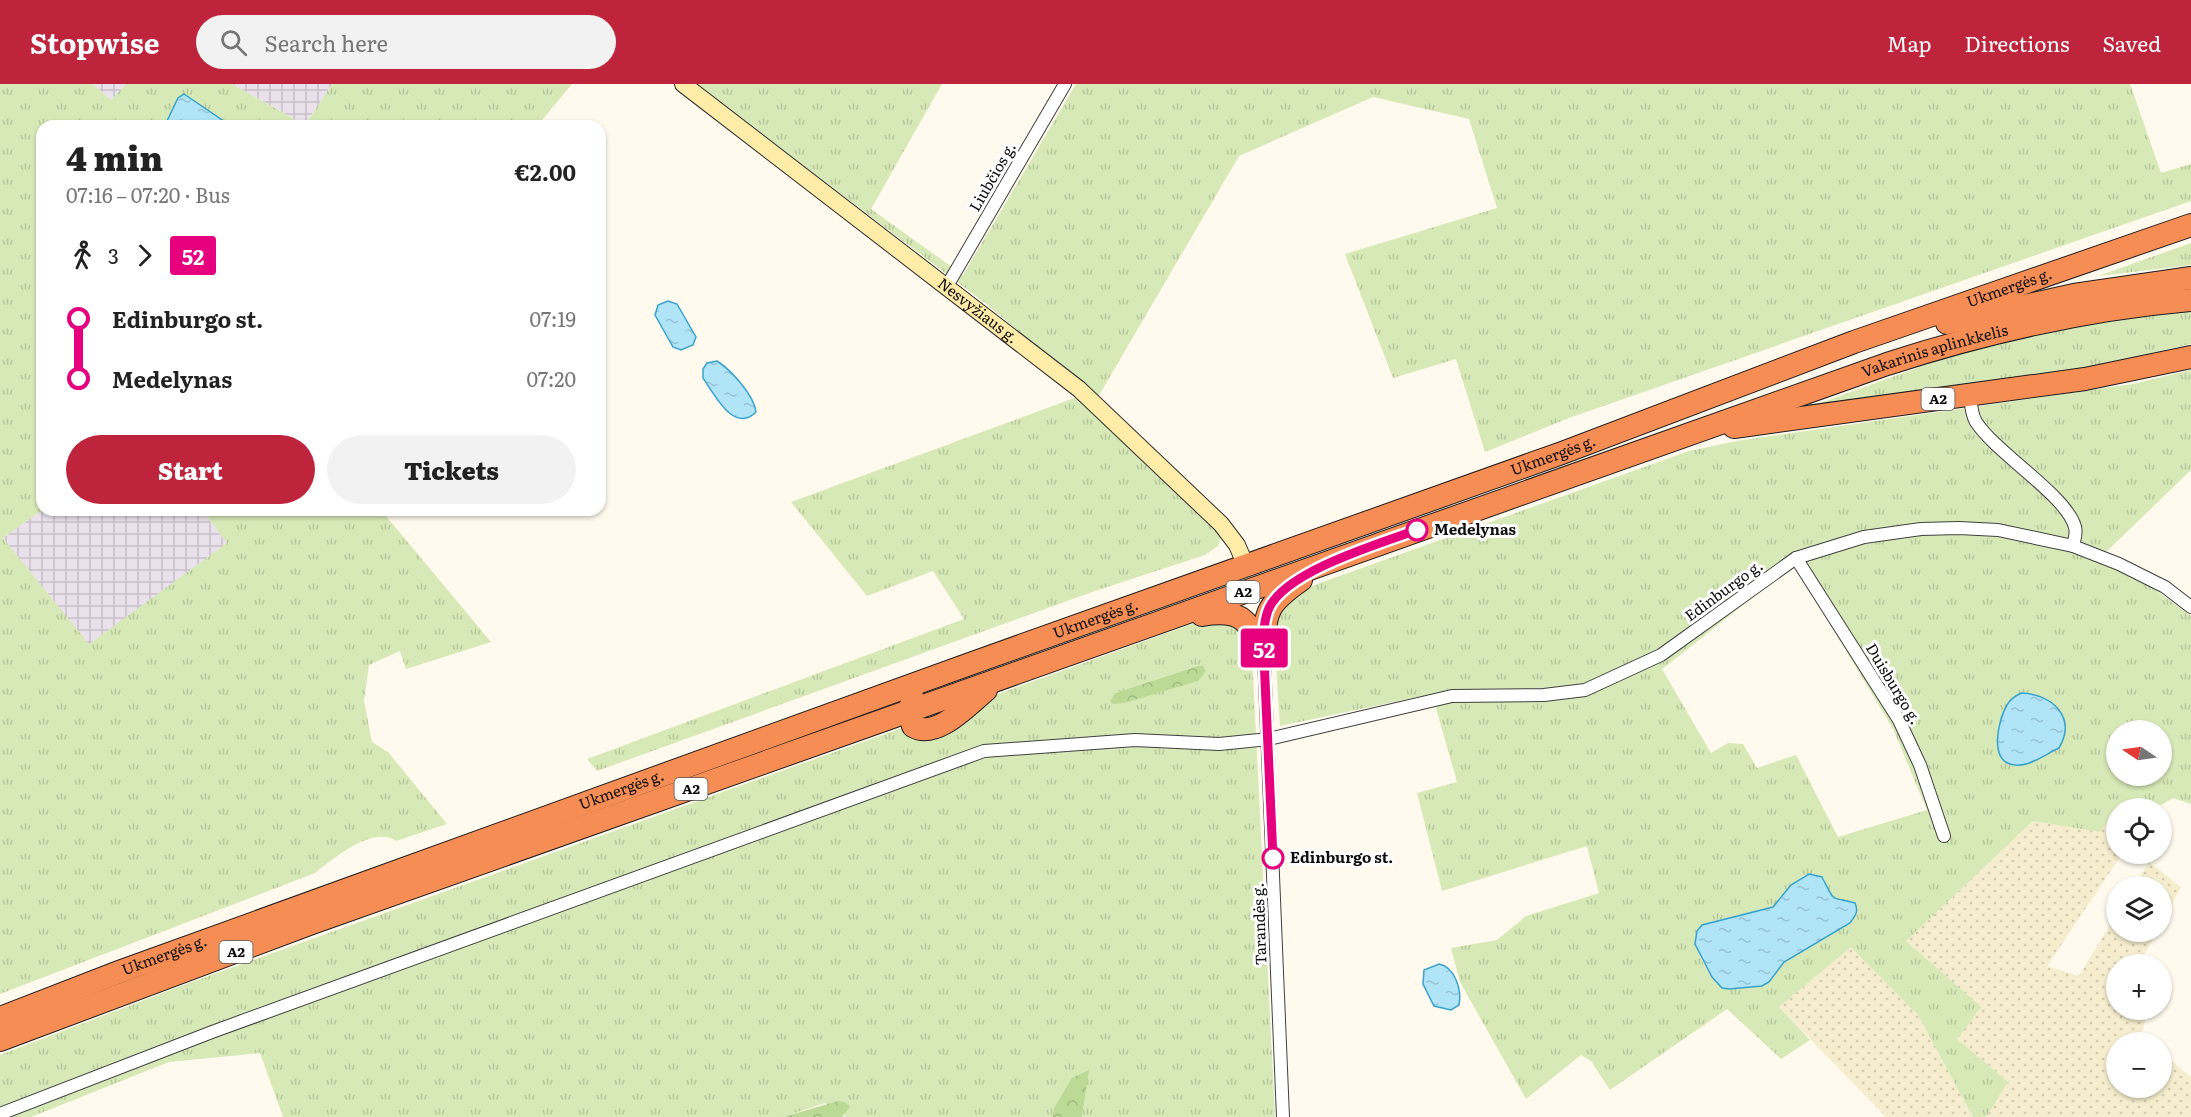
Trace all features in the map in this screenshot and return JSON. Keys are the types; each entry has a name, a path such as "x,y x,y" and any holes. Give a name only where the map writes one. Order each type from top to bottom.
{"highway":[{"name":"Ukmergės g.","path":"0,1018 130,968 967,665 1562,453 1854,342 2191,225"},
{"name":"Vakarinis aplinkkelis","path":"1854,342 2074,295 2191,278"},
{"name":"Vakarinis aplinkkelis","path":"1684,434 1887,364 1980,336 2090,312 2191,300"},
{"name":"A2","path":"1684,434 2085,379 2191,357"},
{"name":"Ukmergės g.","path":"0,1040 312,923 909,711 913,726 919,730 932,730 948,721 1001,678 1684,434"},
{"path":"1264,658 1264,626 1270,605 1277,597 1327,562"},
{"path":"1159,623 1222,612 1235,614 1250,626 1264,658"},
{"path":"909,711 912,699 967,665"}],"street":[{"name":"Nesvyžiaus g.","path":"683,84 947,286 1095,404 1221,524 1237,544 1246,567"},
{"name":"Liubčios g.","path":"947,286 1065,84"},
{"path":"1970,394 1975,420 2007,457 2071,516 2076,532 2073,546"},
{"name":"Edinburgo g.","path":"0,1114 212,1032 984,751 1136,740 1219,744 1269,740 1452,696 1544,695 1585,690 1661,655 1796,558 1864,537 1921,529 1998,530 2073,546 2119,564 2164,586 2191,607"},
{"name":"Duisburgo g.","path":"1796,558 1899,720 1920,765 1944,836"},
{"name":"Tarandės g.","path":"1264,658 1283,1117"}],"shaded area":[{"path":"93,84 126,84 111,100"},
{"path":"232,84 332,84 308,120 296,120"},
{"path":"36,514 207,516 227,543 89,645 3,538"},
{"path":"2033,821 2100,832 2106,824 2106,864 2115,864 2047,966 2079,976 2106,931 2106,942 2151,942 2145,954 2106,954 2106,1020 2145,1020 2142,1032 2106,1032 2106,1098 2172,1098 2172,1061 2191,1077 2191,1117 1986,1117 2008,1082 1957,1039 1906,941"},
{"path":"2148,864 2152,864 2167,876 2140,876"},
{"path":"2172,880 2181,887 2172,904"},
{"path":"1852,946 1918,1015 1973,1117 1886,1117 1779,1007"}],"green space":[{"path":"0,84 93,84 111,100 126,84 232,84 296,120 36,120 36,514 3,538 89,644 227,543 207,516 386,516 491,642 406,669 400,651 369,665 364,701 372,742 388,752 447,824 396,841 387,837 365,840 343,852 315,873 0,994"},
{"path":"332,84 572,84 542,120 308,120"},
{"path":"695,84 942,84 871,209 963,275 1076,84 2130,84 2161,173 2191,164 2191,201 1569,418 1485,452 1456,359 1393,378 1345,254 1497,208 1469,119 1373,97 1239,156 1098,397 985,303"},
{"path":"2191,243 2191,265 2098,276"},
{"path":"2191,310 2191,344 2087,367 1812,406 1942,359 2040,332"},
{"path":"2191,370 2191,470 2105,553 2191,616 2191,804 2173,798 2106,798 2106,824 2100,832 2033,821 1906,941 1981,1007 1957,1039 2008,1082 1986,1117 1973,1117 1918,1015 1851,947 1779,1007 1810,1040 1781,1059 1727,1009 1610,1090 1591,1061 1581,1055 1526,1099 1460,982 1451,948 1497,940 1526,916 1599,893 1587,846 1442,891 1417,793 1457,782 1432,694 1280,726 1273,618 1292,593 1689,451 1737,441 2133,384","holes":["1795,566 1893,729 1927,810 1838,837 1796,755 1757,768 1743,744 1728,743 1711,753 1662,669","1805,875 1823,877 1836,899 1850,902 1850,923 1784,962 1773,978 1716,983 1703,963 1697,947 1698,932 1702,925 1773,907 1791,885"]},
{"path":"1077,397 1216,528 1221,537 1218,546 1205,555 1095,591 597,771 587,759 964,619 933,571 867,596 791,502"},
{"path":"1214,616 1236,621 1252,655 1275,1117 1082,1117 1088,1070 1054,1108 1052,1117 842,1117 846,1115 825,1103 783,1117 283,1117 260,1053 169,1062 31,1117 0,1117 0,1055 189,983 902,728 911,737 920,740 939,739 952,731 984,699","holes":["1198,666 1110,701 1115,693"]},
{"path":"1203,666 1206,671 1198,681 1124,703 1113,704 1110,701 1115,693"},
{"path":"1089,1070 1082,1117 1052,1117 1054,1108 1072,1078"},
{"path":"838,1101 845,1102 850,1107 842,1117 783,1117"}],"water":[{"path":"184,94 222,120 167,120 178,98"},
{"path":"668,301 677,304 696,337 693,345 681,350 673,347 655,315 658,305"},
{"path":"717,361 729,370 751,398 756,412 748,418 740,418 726,410 703,378 703,369 707,363"},
{"path":"2021,693 2032,694 2051,703 2063,717 2065,726 2064,737 2059,748 2032,762 2015,765 2001,757 1997,740 2007,705"},
{"path":"1809,874 1822,877 1829,891 1837,899 1855,903 1855,916 1850,923 1784,962 1769,982 1762,986 1722,988 1712,977 1695,944 1697,931 1702,925 1773,907 1791,885"},
{"path":"1439,964 1445,966 1453,974 1458,986 1459,1005 1451,1010 1434,1006 1423,984 1424,970"}],"bus line":[{"name":"52","path":"1273,858 1264,658 1266,614 1277,597 1327,562 1417,530"}],"place":[{"name":"Medelynas","path":"1417,530"},
{"name":"Edinburgo st.","path":"1273,858"}]}
